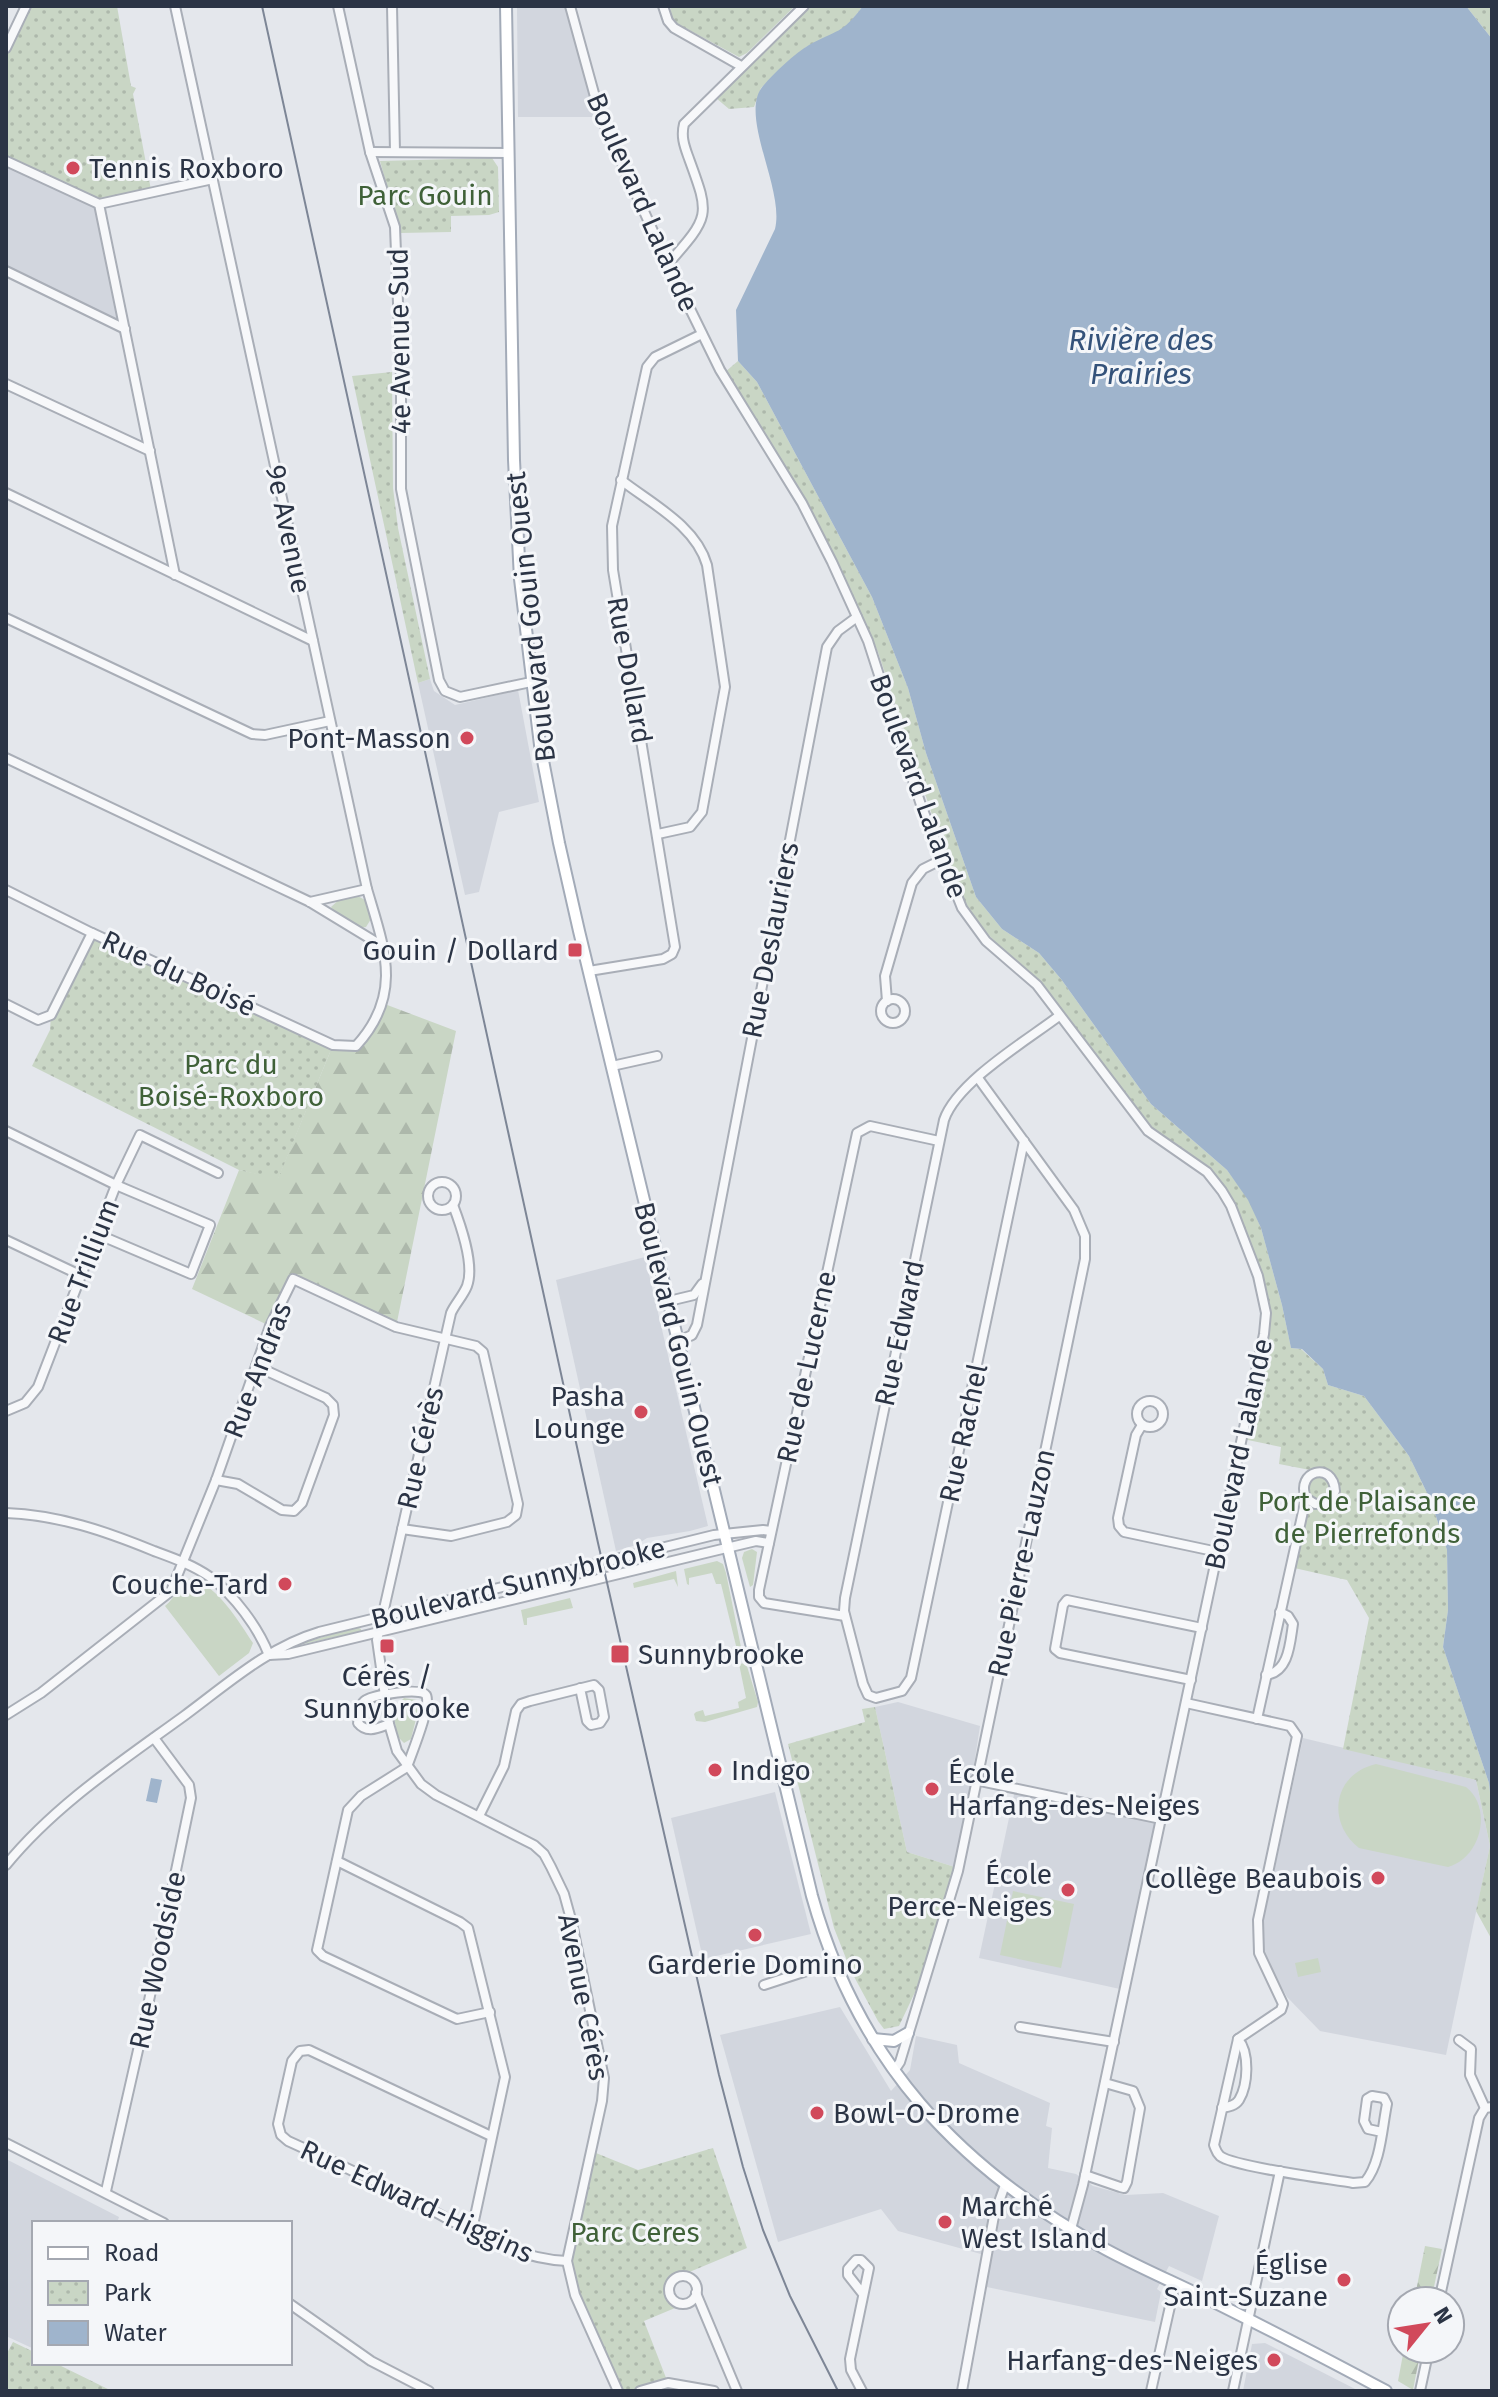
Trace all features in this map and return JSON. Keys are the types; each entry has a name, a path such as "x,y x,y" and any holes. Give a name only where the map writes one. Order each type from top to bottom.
{"main road":[{"name":"Boulevard Gouin Ouest","path":"506,6 516,522 531,682 559,843 589,971 812,1896 834,1962 873,2039 894,2071 951,2138 1005,2185 1071,2229 1121,2257 1386,2391"},
{"path":"873,2039 894,2041 908,2033"}],"street":[{"path":"6,48 26,6"},
{"name":"9e Avenue","path":"175,6 367,889 388,966 382,1003 365,1036 356,1046"},
{"name":"4e Avenue Sud","path":"338,6 370,152 397,237 401,489 439,680 445,691 457,697 531,682"},
{"path":"392,6 395,152"},
{"name":"Boulevard Lalande","path":"570,6 600,115 668,264 736,399 794,488 857,617 877,668 913,783 962,908 978,933 1029,977 1148,1131 1207,1172 1231,1206 1258,1276 1266,1313 1264,1334 1114,2042 1071,2229"},
{"path":"663,6 674,28 741,66"},
{"path":"668,264 699,228 704,214 701,192 682,139 684,124 804,6"},
{"path":"370,152 509,153"},
{"path":"6,161 99,204 213,179"},
{"path":"99,204 175,575"},
{"path":"6,271 125,329"},
{"name":"Rue Dollard","path":"589,971 663,959 674,951 675,938 613,570 611,537 647,367 661,353 702,334"},
{"path":"6,384 150,451"},
{"path":"621,480 679,524 702,551 724,669 724,697 702,812 690,827 658,834"},
{"path":"7,496 313,641"},
{"name":"Rue Deslauriers","path":"679,1341 694,1333 827,647 838,631 857,617"},
{"path":"6,618 252,734 265,735 330,721"},
{"path":"6,758 310,902 384,947"},
{"path":"887,1001 885,976 912,883 923,869 941,860"},
{"path":"310,902 367,889"},
{"name":"Rue du Boisé","path":"6,890 333,1045 356,1046"},
{"path":"6,1004 38,1020 51,1015 92,933"},
{"name":"Rue Edward","path":"871,1697 863,1684 845,1616 846,1590 944,1120 953,1102 978,1078 1059,1016"},
{"path":"612,1066 657,1056"},
{"name":"Rue Pierre-Lauzon","path":"894,2071 900,2062 958,1871 1085,1259 1085,1236 1079,1219 978,1078"},
{"name":"Rue de Lucerne","path":"845,1616 820,1614 762,1601 759,1590 857,1133 870,1126 939,1141"},
{"name":"Rue Trillium","path":"6,1131 116,1185 38,1387 25,1403 6,1411"},
{"path":"97,1234 191,1274 210,1225 116,1185 140,1135 218,1173"},
{"name":"Rue Rachel","path":"871,1697 897,1694 906,1688 911,1678 1024,1141"},
{"name":"Rue Cérès","path":"407,1767 397,1751 389,1724 377,1643 451,1313 465,1290 470,1272 453,1205"},
{"path":"6,1240 80,1275"},
{"path":"669,1301 696,1293 705,1276"},
{"name":"Rue Andras","path":"6,1715 41,1693 169,1593 216,1480 270,1326 293,1279 376,1319 476,1346 483,1352 518,1504 516,1515 507,1522 451,1536 402,1529"},
{"path":"216,1480 238,1484 282,1510 294,1511 302,1503 334,1415 333,1405 326,1398 256,1366"},
{"path":"1142,1425 1136,1435 1118,1518 1119,1526 1124,1532 1218,1552"},
{"path":"1257,1719 1306,1498 1303,1488 1310,1475 1321,1472 1331,1477 1335,1491 1330,1500 1320,1505 1306,1498"},
{"path":"6,1513 79,1523 206,1575 224,1590 262,1640 269,1655"},
{"name":"Boulevard Sunnybrooke","path":"6,1865 51,1817 282,1645 382,1617 670,1546 725,1535 771,1531"},
{"name":"Boulevard Sunnybrooke","path":"269,1655 288,1654 756,1541 769,1543"},
{"path":"1191,1680 1060,1653 1055,1649 1055,1643 1063,1605 1067,1600 1202,1628"},
{"path":"1266,1675 1275,1674 1283,1668 1290,1642 1293,1624 1288,1616 1280,1612"},
{"path":"479,1816 504,1766 516,1711 521,1704 580,1688 594,1685 604,1717 600,1723 591,1725 587,1721 580,1688"},
{"path":"389,1724 370,1730 362,1728 358,1723 361,1705 366,1699 421,1691 427,1698 407,1767 353,1802 348,1810 317,1950 323,1956 457,2019 490,2012"},
{"path":"1186,1703 1290,1726 1297,1736 1258,1920 1259,1953 1283,2004 1281,2010 1238,2039 1214,2145 1220,2156 1280,2171 1353,2183 1365,2182 1373,2173 1382,2132"},
{"name":"Rue Woodside","path":"106,2191 191,1798 189,1785 154,1738"},
{"name":"Avenue Cérès","path":"407,1767 421,1784 436,1795 534,1845 544,1854 564,1894 595,2025 604,2078 602,2101 567,2261 575,2295 618,2391"},
{"path":"975,1780 1161,1819"},
{"path":"337,1861 468,1928 505,2077 472,2230"},
{"path":"764,1985 834,1962"},
{"path":"1020,2027 1114,2042"},
{"path":"1222,2108 1235,2105 1240,2100 1248,2059 1245,2047 1238,2039"},
{"path":"1442,2285 1479,2118 1488,2107 1470,2075 1471,2049 1459,2040"},
{"name":"Rue Edward-Higgins","path":"491,2136 309,2050 300,2051 292,2061 278,2124 281,2135 288,2141 472,2230 525,2255 567,2261"},
{"path":"1085,2175 1124,2188 1127,2182 1140,2108 1133,2091 1105,2083"},
{"path":"6,2143 160,2221"},
{"path":"1233,2391 1280,2171"},
{"path":"962,2391 994,2216 1005,2185"},
{"path":"1151,2391 1175,2284"},
{"path":"696,2293 737,2391"},
{"path":"862,2391 851,2370 850,2359 863,2294"},
{"path":"292,2305 371,2361 429,2391"},
{"path":"1420,2391 1426,2365"},
{"path":"640,2391 668,2383 714,2391"}],"shaded area":[{"path":"517,6 565,6 596,117 518,117"},
{"path":"6,161 99,204 125,329 6,271"},
{"path":"430,679 434,691 455,705 518,690 539,802 499,812 479,892 465,895 418,683"},
{"path":"645,1257 708,1526 647,1538 616,1551 556,1280"},
{"name":"École Harfang-des-Neiges","path":"898,1702 980,1726 958,1868 907,1852 875,1707"},
{"name":"Collège Beaubois","path":"1303,1738 1476,1780 1490,1846 1446,2055 1320,2031 1287,1997 1265,1958 1261,1931"},
{"name":"École Perce-Neiges","path":"1015,1790 1156,1821 1120,1989 979,1958"},
{"path":"775,1792 811,1934 703,1959 671,1818"},
{"path":"840,2007 891,2091 910,2070 916,2036 957,2045 959,2063 1050,2103 1046,2126 1052,2128 1048,2168 1076,2174 1093,2186 1126,2195 1163,2193 1219,2216 1202,2281 1169,2266 1157,2289 1161,2292 1155,2322 982,2286 988,2256 898,2231 881,2209 778,2242 720,2035"},
{"path":"6,2159 119,2217 118,2221 32,2221 32,2348 6,2336"},
{"name":"Harfang-des-Neiges","path":"1265,2343 1359,2391 1243,2391 1252,2344"}],"green space":[{"path":"26,6 117,6 131,86 136,88 133,94 151,190 99,204 6,161 6,48"},
{"path":"670,6 795,6 747,53 739,57 678,24 672,17"},
{"path":"812,6 863,6 845,29 806,47 761,88 754,107 729,109 716,98 746,66"},
{"path":"1466,6 1492,6 1492,39"},
{"name":"Parc Gouin","path":"492,158 498,167 499,212 451,216 451,232 400,233 380,161"},
{"name":"Port de Plaisance de Pierrefonds","path":"738,361 757,382 872,597 908,688 926,753 976,897 1002,929 1039,953 1061,979 1151,1104 1227,1170 1249,1200 1261,1228 1291,1348 1301,1349 1323,1369 1328,1385 1364,1396 1409,1456 1431,1501 1447,1550 1448,1610 1443,1647 1489,1783 1492,1810 1492,1940 1476,1911 1490,1846 1476,1780 1343,1749 1369,1618 1347,1580 1290,1567 1310,1470 1279,1464 1281,1447 1243,1439 1265,1345 1267,1307 1261,1273 1236,1213 1223,1188 1206,1167 1150,1130 1038,985 973,919 954,881 878,652 858,607 835,559 725,372"},
{"path":"392,372 393,488 398,528 430,679 418,683 352,376"},
{"path":"356,895 365,900 371,919 366,927 360,928 331,907 341,898"},
{"name":"Parc du Boisé-Roxboro","path":"92,933 333,1045 278,1179 239,1170 32,1066 50,1030 51,1015"},
{"path":"382,1003 456,1031 396,1327 294,1279 270,1326 192,1289 239,1170 278,1178 333,1045 356,1045"},
{"path":"752,1549 757,1552 753,1585 750,1587 742,1558 744,1552"},
{"path":"717,1561 723,1564 726,1573 743,1657 739,1658 721,1584 716,1584 712,1573 689,1578 687,1584 684,1569"},
{"path":"676,1571 678,1587 674,1579 634,1588 633,1583"},
{"path":"191,1578 218,1596 253,1643 249,1653 219,1676 165,1606"},
{"path":"570,1598 573,1608 527,1618 527,1625 524,1625 521,1610"},
{"path":"357,1627 361,1631 286,1648"},
{"path":"746,1663 757,1707 705,1722 696,1721 696,1712 703,1710 705,1716 739,1708 738,1702 746,1698 739,1664"},
{"path":"404,1698 417,1700 419,1707 411,1739 404,1743 397,1736 393,1709"},
{"path":"875,1707 907,1852 958,1868 927,1967 899,2026 884,2029 851,1971 834,1928 788,1744 865,1722 862,1709"},
{"path":"1376,1764 1466,1787 1474,1796 1481,1819 1480,1832 1469,1854 1448,1867 1359,1848 1342,1825 1339,1800 1351,1778 1362,1769"},
{"path":"1013,1891 1074,1904 1061,1968 1000,1955"},
{"path":"1318,1958 1321,1972 1298,1977 1295,1963"},
{"name":"Parc Ceres","path":"713,2148 747,2248 675,2278 670,2296 675,2308 644,2321 668,2383 640,2391 618,2391 575,2295 567,2261 591,2151 638,2170"},
{"path":"1425,2246 1442,2249 1434,2285 1417,2285"},
{"path":"13,2342 32,2351 32,2365 59,2365 112,2391 6,2391 6,2355"},
{"path":"1401,2365 1418,2365 1413,2390 1398,2381"}],"water":[{"name":"Rivière des Prairies","path":"863,6 1466,6 1492,39 1492,1810 1489,1783 1443,1647 1448,1610 1447,1550 1431,1501 1409,1456 1364,1396 1328,1385 1323,1369 1302,1349 1291,1348 1261,1228 1248,1200 1227,1170 1151,1104 1061,979 1039,953 1002,929 976,897 926,753 908,688 872,597 757,382 738,361 736,310 775,229 774,194 758,133 757,99 763,86 791,58 844,27"},
{"path":"151,1778 162,1780 157,1803 146,1801"}],"tram line":[{"path":"262,6 598,1543 719,2075 763,2230 790,2296 838,2391"}],"place":[{"name":"Tennis Roxboro","path":"73,168"},
{"name":"Pont-Masson","path":"467,738"},
{"name":"Gouin / Dollard","path":"575,950"},
{"name":"Pasha Lounge","path":"641,1412"},
{"name":"Couche-Tard","path":"285,1584"},
{"name":"Cérès / Sunnybrooke","path":"387,1646"},
{"name":"Sunnybrooke","path":"620,1654"},
{"name":"Indigo","path":"715,1770"},
{"name":"École Harfang-des-Neiges","path":"932,1789"},
{"name":"Collège Beaubois","path":"1378,1878"},
{"name":"École Perce-Neiges","path":"1068,1890"},
{"name":"Garderie Domino","path":"755,1935"},
{"name":"Bowl-O-Drome","path":"817,2113"},
{"name":"Marché West Island","path":"945,2222"},
{"name":"Église Saint-Suzane","path":"1344,2280"},
{"name":"Harfang-des-Neiges","path":"1274,2360"}]}
